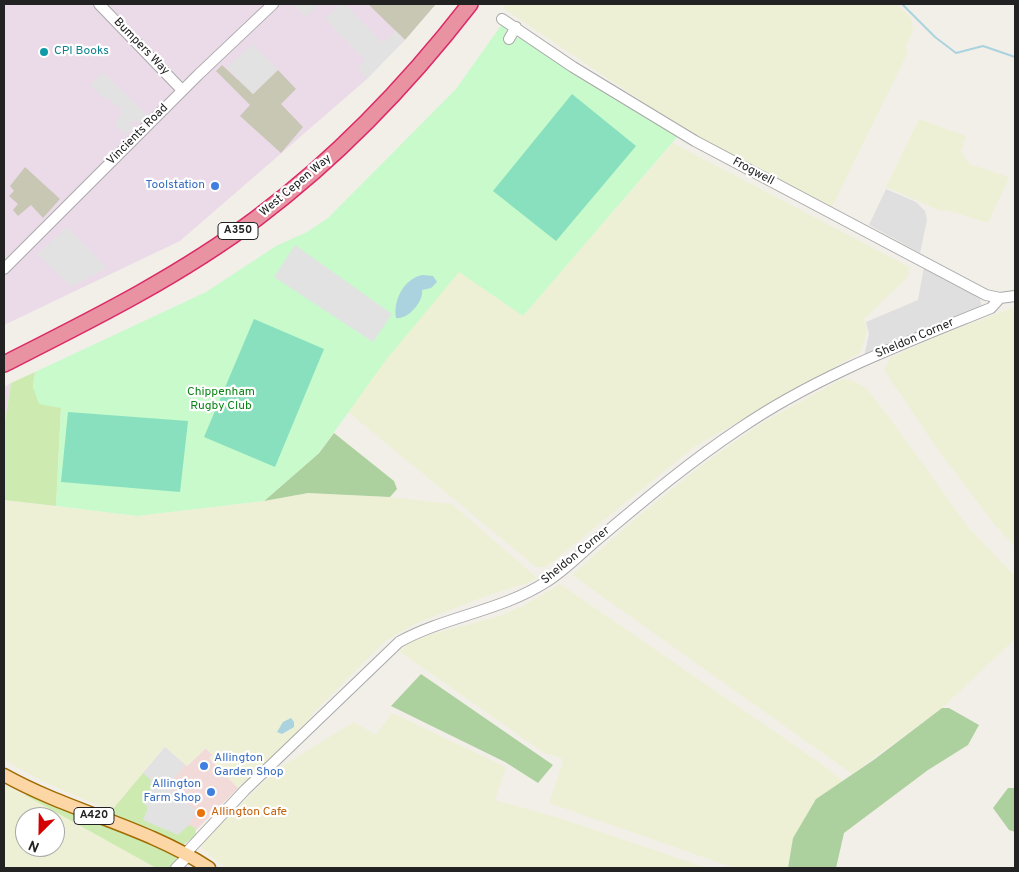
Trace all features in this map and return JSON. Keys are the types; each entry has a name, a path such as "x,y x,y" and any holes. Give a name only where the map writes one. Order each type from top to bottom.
{"highway":[{"name":"West Cepen Way","path":"4,364 110,310 158,283 220,244 274,205 349,141 380,110 426,59 470,4"}],"main road":[{"name":"A420","path":"4,775 53,800 153,837 188,854 209,868"}],"street":[{"name":"Bumpers Way","path":"99,4 182,90"},
{"name":"Vincients Road","path":"4,269 182,90 273,4"},
{"name":"Frogwell","path":"502,19 573,67 695,141 919,261 986,295 1000,298"},
{"path":"509,39 516,27"},
{"path":"1000,298 1015,296"},
{"name":"Sheldon Corner","path":"176,868 245,790 399,642 419,631 523,595 548,581 654,492 740,428 808,388 862,362 991,308 1000,298"}],"shaded area":[{"path":"4,4 436,4 367,79 180,241 4,325"},
{"path":"293,4 319,4 306,17"},
{"path":"340,4 345,4 383,43 396,31 405,40 367,79 358,69 365,60 325,19"},
{"path":"368,4 436,4 405,40"},
{"path":"506,4 897,4 911,18 913,29 906,47 908,52 832,207 683,129 503,8"},
{"path":"253,44 278,70 253,94 227,67"},
{"path":"222,65 253,94 278,70 296,89 281,104 303,127 281,153 240,116 250,105 216,71"},
{"path":"103,72 147,115 139,123 132,121 130,123 134,127 126,135 114,124 121,114 120,104 117,107 106,97 104,99 90,85"},
{"path":"919,119 966,136 961,151 969,164 1009,177 988,223 946,210 941,211 886,187"},
{"path":"673,143 909,267 908,277 864,319 867,332 860,353 694,447 546,567 536,567 348,412 386,360 459,271 523,316"},
{"path":"25,167 60,199 43,218 31,205 18,216 13,210 18,204 9,196 14,191 10,186"},
{"path":"886,189 916,202 925,211 927,220 920,253 869,225"},
{"path":"67,227 107,268 71,287 37,254"},
{"path":"295,245 392,314 373,342 274,277"},
{"path":"924,267 979,294 982,308 864,356 869,334 866,322 918,300"},
{"path":"1015,307 1015,547 995,525 938,450 884,370 891,357 950,331"},
{"path":"842,379 852,380 866,388 968,527 1015,576 1015,639 942,708 852,774 572,575 629,524 702,465 760,424"},
{"path":"11,383 4,429 4,387"},
{"path":"308,493 390,497 452,504 536,577 533,581 486,596 417,623 385,641 312,714 285,745 238,788 210,758 212,755 206,748 187,766 165,746 111,811 44,782 4,760 4,500 137,516 264,501"},
{"path":"560,584 823,765 843,781 816,799 793,838 788,868 734,868 549,803 563,762 561,758 544,753 399,651 413,641 432,634 500,616 525,605"},
{"path":"392,713 506,767 495,800 562,819 707,868 226,868 202,849 203,841 277,769 354,722 376,735"},
{"path":"165,747 187,766 206,748 212,755 209,758 238,788 186,840 111,811"},
{"path":"165,747 185,765 168,787 197,811 189,825 178,835 143,820 148,808 143,800 153,786 150,783 151,780 143,773"},
{"path":"4,784 48,807 15,807 15,857 65,857 65,816 156,868 4,868"}],"green space":[{"name":"Chippenham Rugby Club","path":"502,24 507,26 506,36 512,39 523,37 581,78 678,136 523,316 459,272 386,360 319,453 264,501 137,516 56,506 61,408 39,404 33,387 35,372 206,292 276,246 307,232 328,218 456,89"},
{"path":"572,94 636,146 556,241 493,191"},
{"path":"254,319 324,349 275,467 204,437"},
{"path":"35,372 33,387 61,408 56,506 4,500 4,429 11,383"},
{"path":"68,412 188,421 180,492 61,482"},
{"path":"334,433 394,481 397,489 390,497 308,493 264,501 319,453"},
{"path":"421,674 553,765 538,783 505,762 391,706"},
{"path":"942,708 949,708 979,725 968,745 928,770 844,833 836,868 788,868 793,838 816,799 875,759"},
{"path":"143,773 152,780 154,786 143,800 148,808 145,815 181,831 189,825 195,828 196,835 183,845 149,828 109,814"},
{"path":"1008,788 1015,788 1015,832 1009,830 993,808"},
{"path":"28,794 62,807 47,807 25,795"},
{"path":"65,808 139,836 176,855 177,862 171,868 156,868 65,817"}],"water":[{"path":"422,275 433,276 437,282 431,288 422,290 418,304 410,313 401,318 396,318 396,304 401,291 410,281"},
{"path":"291,718 294,722 294,727 282,734 277,732 283,722"}],"waterway":[{"path":"902,4 935,37 956,53 983,46 1015,57"}],"place":[{"name":"CPI Books","path":"44,52"},
{"name":"Toolstation","path":"215,186"},
{"name":"Allington Garden Shop","path":"204,766"},
{"name":"Allington Farm Shop","path":"211,792"},
{"name":"Allington Cafe","path":"201,813"}]}
